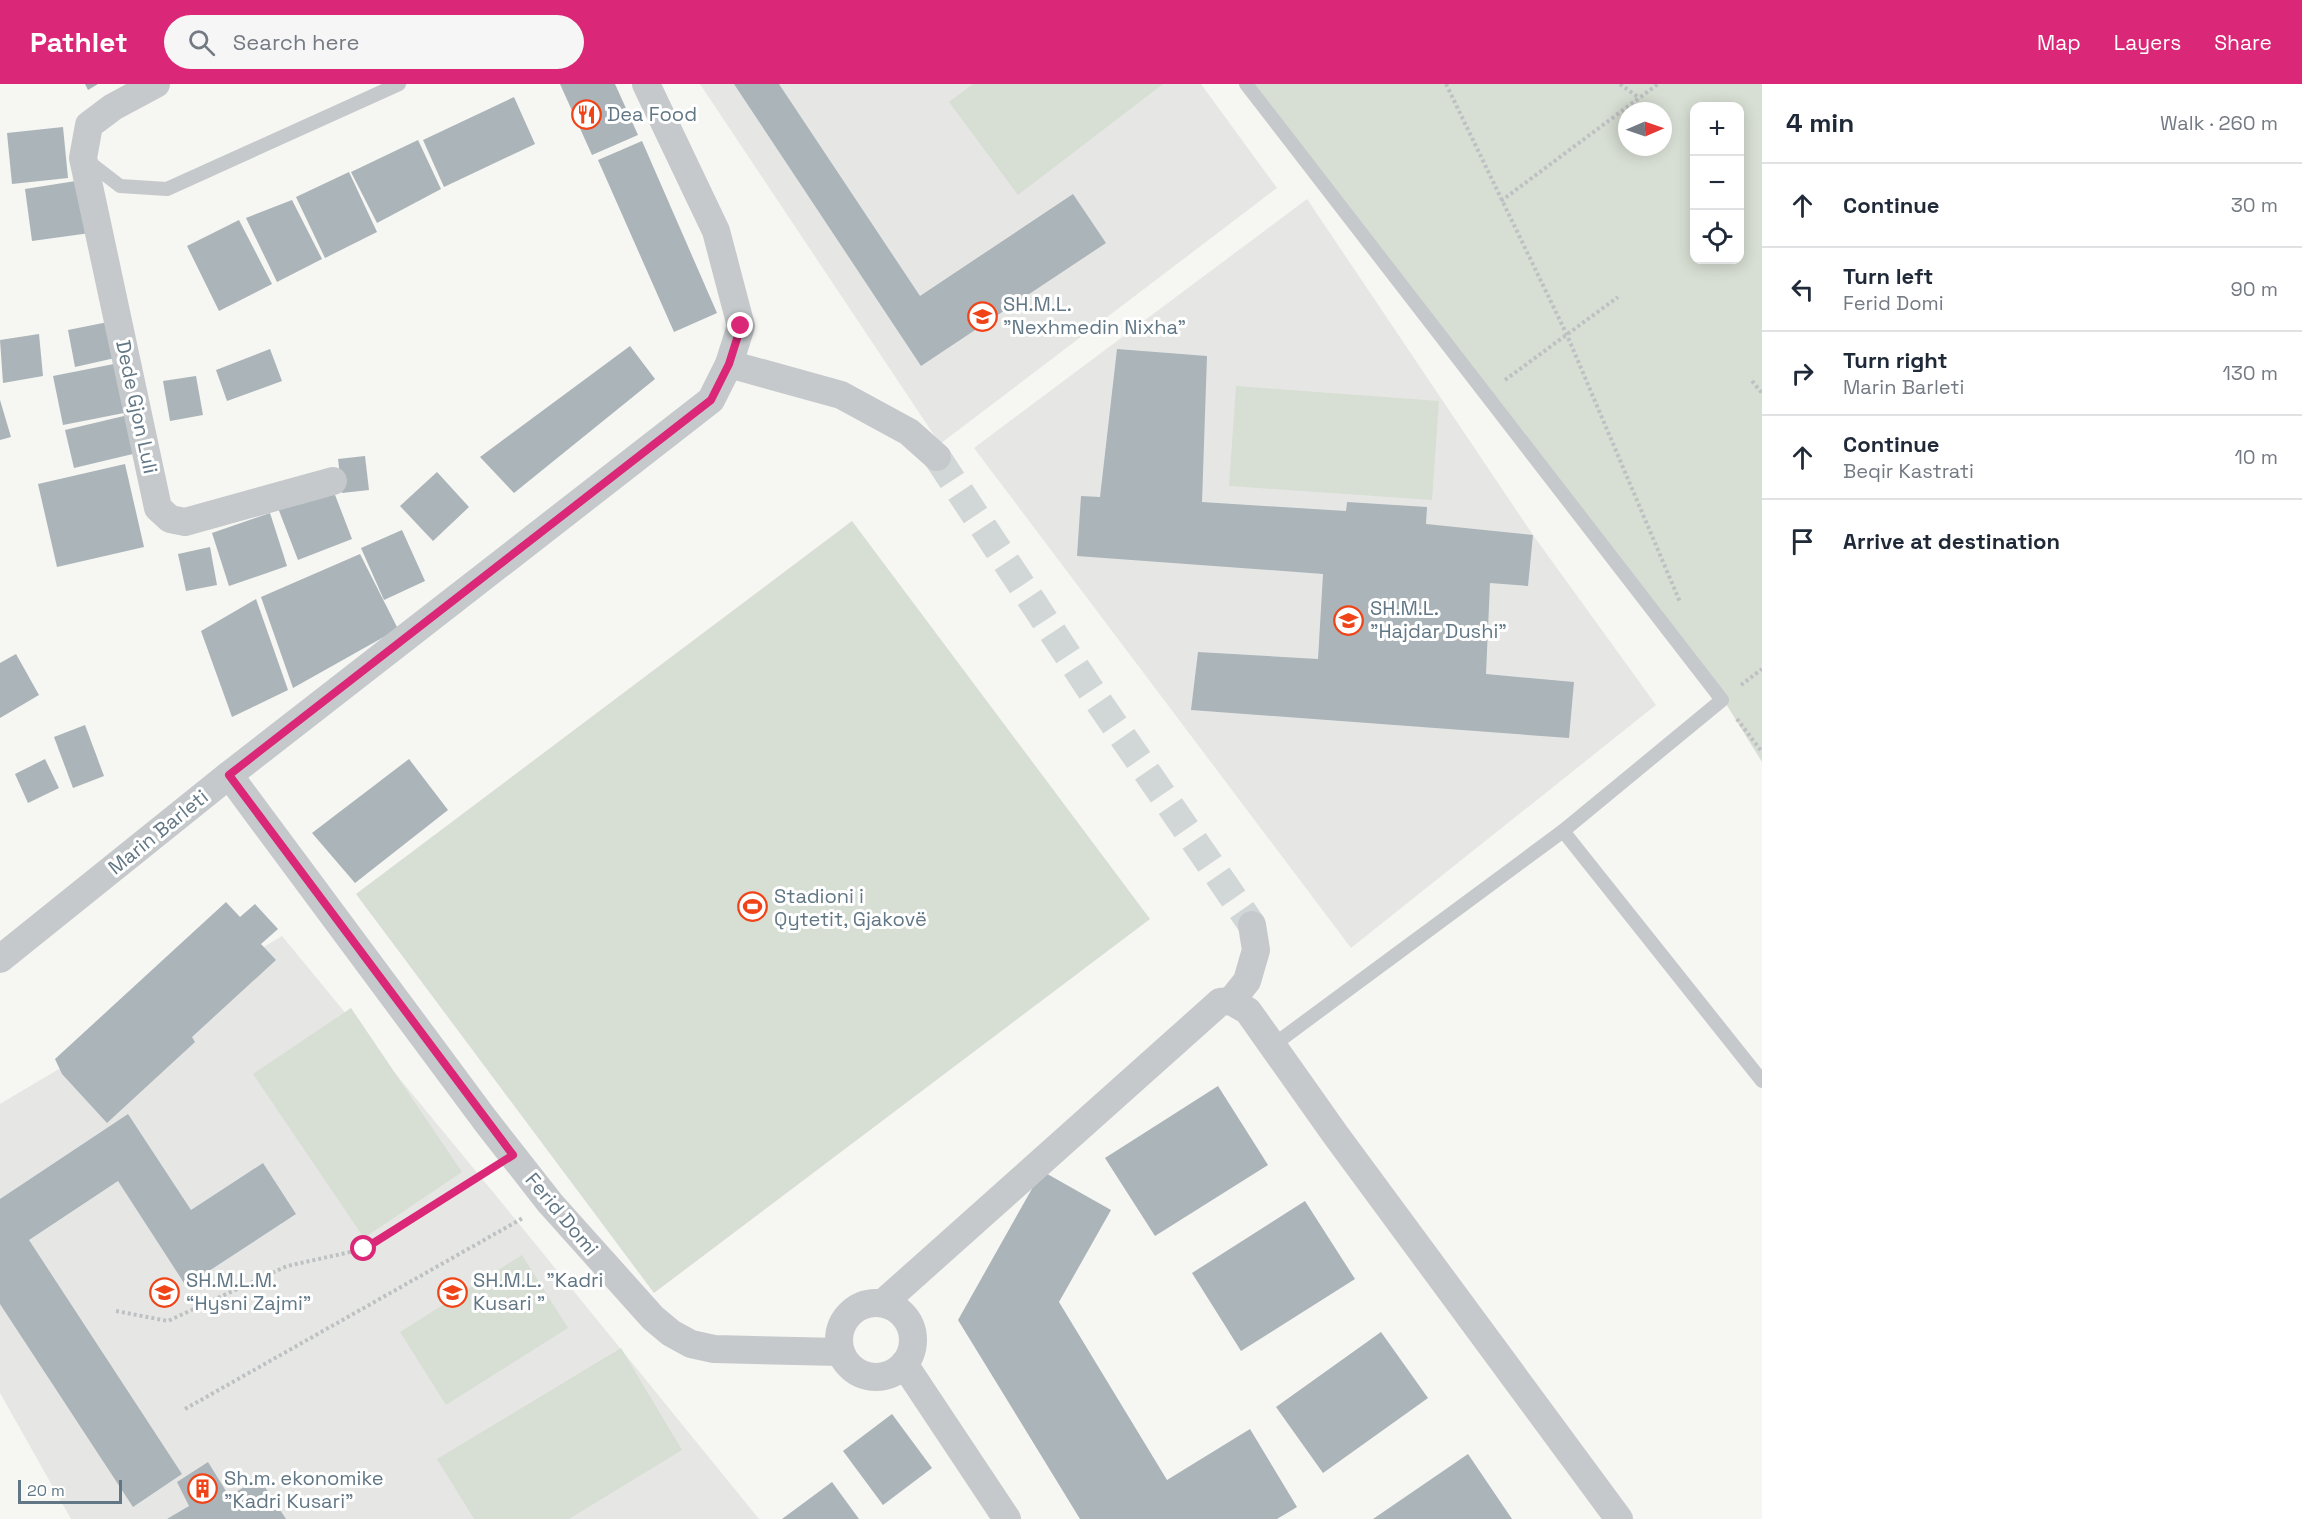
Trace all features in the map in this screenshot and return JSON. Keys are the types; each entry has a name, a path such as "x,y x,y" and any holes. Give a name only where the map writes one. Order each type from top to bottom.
{"street":[{"name":"Dede Gjon Luli","path":"156,84 113,107 89,124 83,158 158,508 170,519 185,522 333,481"},
{"name":"Marin Barleti","path":"0,958 229,775 711,400 729,364 741,326 716,231 646,84"},
{"path":"729,364 841,395 909,432 937,457"},
{"name":"Ferid Domi","path":"229,775 550,1203 653,1318 671,1333 691,1344 714,1349 840,1352"},
{"path":"1231,1001 1247,981 1256,950 1252,925"},
{"path":"883,1303 1220,1002 1231,1001 1248,1011 1619,1519"},
{"path":"870,1303 883,1303 904,1316 913,1340 911,1353 904,1364 894,1372 882,1377 869,1376 856,1372 847,1364 840,1352 841,1326 848,1315 858,1307 870,1303"},
{"path":"904,1364 1007,1519"}],"lane":[{"path":"83,158 120,186 167,189 399,84"},
{"path":"1246,84 1722,700 1563,831 1272,1046"},
{"path":"1563,831 1762,1081"}],"path":[{"path":"1446,84 1567,335 1681,603"},
{"path":"1620,84 1638,97"},
{"path":"1501,201 1658,84"},
{"path":"1485,394 1617,297"},
{"path":"1752,381 1762,393"},
{"path":"1722,700 1762,752"},
{"path":"116,1311 168,1321 287,1266 364,1249 513,1155"},
{"path":"185,1409 550,1203"}],"shaded area":[{"name":"SH.M.L. \"Nexhmedin Nixha\"","path":"700,84 1201,84 1277,188 940,444"},
{"path":"973,84 1163,84 1018,195 949,102"},
{"path":"1254,84 1762,84 1762,762 1710,678"},
{"name":"SH.M.L. \"Hajdar Dushi\"","path":"1307,199 1533,535 1656,705 1351,948 974,448"},
{"path":"1236,386 1439,401 1432,500 1229,486"},
{"name":"Stadioni i Qytetit, Gjakovë","path":"852,521 1150,919 654,1293 356,894"},
{"path":"282,936 759,1519 71,1519 0,1393 0,1104"},
{"path":"351,1008 462,1172 364,1238 253,1074"},
{"path":"522,1255 568,1328 446,1405 400,1332"},
{"path":"621,1348 682,1450 569,1519 474,1519 437,1459"}],"building":[{"path":"85,84 98,84 88,90"},
{"path":"560,84 615,84 638,135 592,155"},
{"path":"734,84 779,84 920,296 1073,194 1106,243 921,366"},
{"path":"514,97 535,144 444,187 423,140"},
{"path":"63,127 68,178 12,184 7,133"},
{"path":"418,140 441,189 377,223 351,172"},
{"path":"642,141 717,313 674,332 598,160"},
{"path":"349,172 377,232 325,258 296,197"},
{"path":"82,180 90,233 32,241 25,189"},
{"path":"292,200 322,259 277,282 246,218"},
{"path":"239,220 272,284 219,311 187,246"},
{"path":"108,322 115,358 75,367 68,330"},
{"path":"39,334 43,376 3,383 0,340"},
{"path":"630,346 655,379 514,493 480,457"},
{"path":"270,349 282,381 227,401 216,370"},
{"path":"1117,349 1207,356 1202,502 1346,511 1347,502 1427,507 1426,524 1533,535 1528,586 1490,583 1486,674 1574,682 1569,738 1191,710 1198,652 1318,659 1323,574 1077,556 1081,496 1100,497"},
{"path":"124,362 134,411 63,425 53,376"},
{"path":"196,376 203,415 170,421 163,381"},
{"path":"0,400 11,437 0,440"},
{"path":"128,415 137,453 74,468 65,430"},
{"path":"365,456 369,490 342,493 338,459"},
{"path":"125,464 144,547 57,567 38,484"},
{"path":"437,472 469,507 433,541 400,506"},
{"path":"332,487 352,539 298,560 278,508"},
{"path":"270,513 287,566 229,586 212,533"},
{"path":"402,530 425,581 384,600 361,548"},
{"path":"210,547 217,585 186,591 178,554"},
{"path":"360,554 398,629 293,688 261,597"},
{"path":"256,599 288,690 232,717 201,631"},
{"path":"16,654 39,695 0,718 0,663"},
{"path":"85,725 104,776 73,788 54,737"},
{"path":"45,759 59,788 28,803 15,774"},
{"path":"409,759 448,810 355,883 312,833"},
{"path":"226,902 240,917 255,904 278,929 261,944 276,960 192,1037 195,1042 107,1123 62,1074 55,1059"},
{"path":"1218,1086 1268,1165 1155,1236 1105,1158"},
{"path":"128,1114 191,1210 263,1163 296,1214 186,1286 118,1181 29,1240 182,1474 133,1507 0,1304 0,1199"},
{"path":"1042,1171 1111,1210 1059,1302 1167,1480 1250,1429 1297,1507 1277,1519 1080,1519 958,1320"},
{"path":"1305,1201 1355,1279 1241,1351 1192,1273"},
{"path":"1381,1332 1428,1398 1323,1473 1276,1407"},
{"path":"892,1414 932,1468 883,1505 843,1451"},
{"path":"1468,1454 1512,1519 1373,1519"},
{"name":"Sh.m. ekonomike \"Kadri Kusari\"","path":"208,1462 229,1496 259,1478 286,1519 167,1519 189,1506 177,1482"},
{"path":"832,1482 859,1519 782,1519"}],"tunnel":[{"path":"937,457 1096,698 1252,925"}],"place":[{"name":"Dea Food","path":"586,114"},
{"name":"SH.M.L. \"Nexhmedin Nixha\"","path":"982,316"},
{"name":"SH.M.L. \"Hajdar Dushi\"","path":"1349,620"},
{"name":"Stadioni i Qytetit, Gjakovë","path":"753,907"},
{"name":"SH.M.L.M. “Hysni Zajmi”","path":"165,1292"},
{"name":"SH.M.L. \"Kadri Kusari \"","path":"452,1292"},
{"name":"Sh.m. ekonomike \"Kadri Kusari\"","path":"203,1489"}],"route":[{"path":"364,1249 513,1155 229,775 711,400 729,364 741,326"}]}
